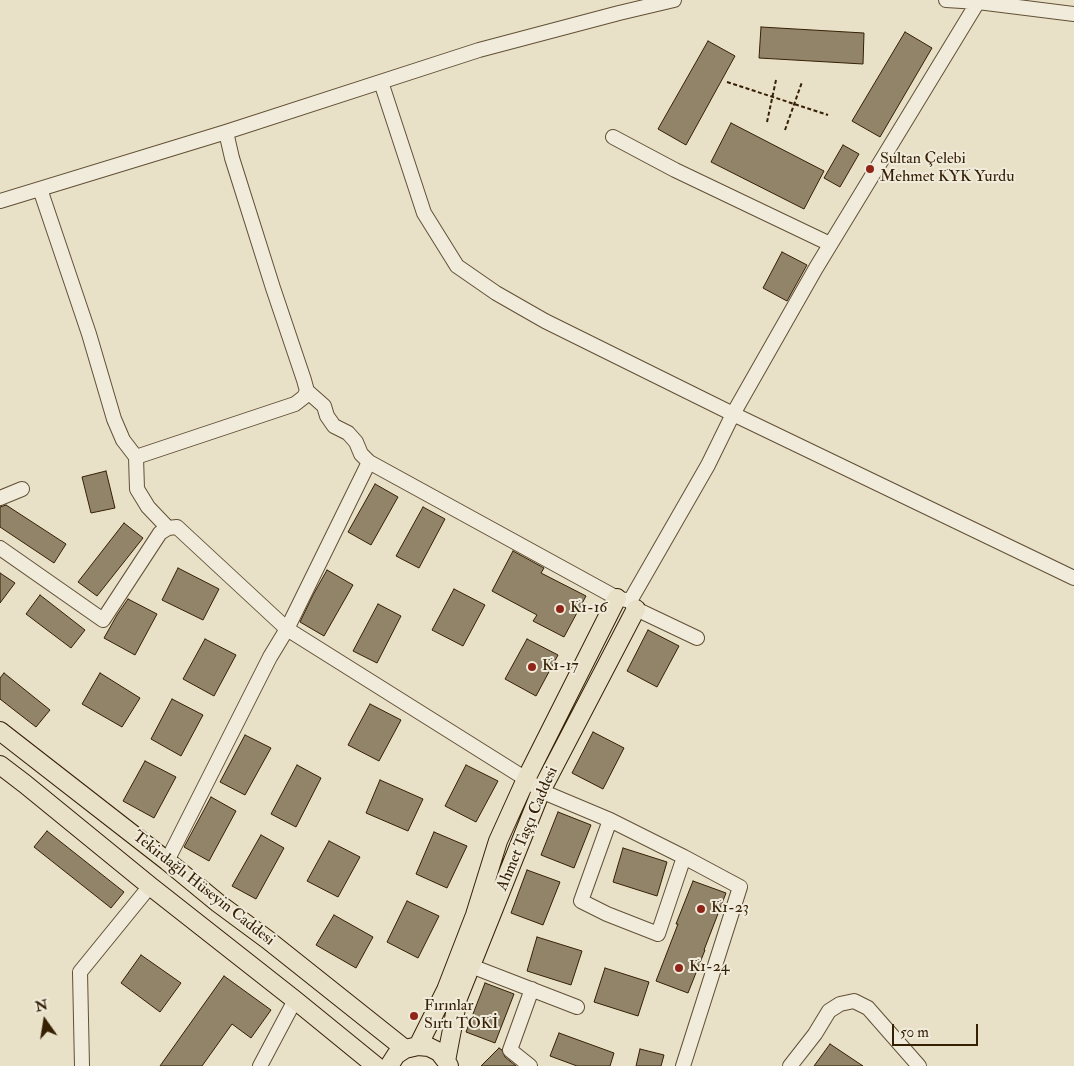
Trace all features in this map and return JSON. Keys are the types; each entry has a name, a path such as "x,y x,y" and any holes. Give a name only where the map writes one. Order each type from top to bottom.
{"main road":[{"name":"Ahmet Taşçı Caddesi","path":"389,1066 396,1055 411,1047 446,990 474,915 498,841 526,779 628,603"},
{"name":"Ahmet Taşçı Caddesi","path":"447,1063 458,998 470,966 542,791 628,603"},
{"name":"Tekirdağlı Hüseyin Caddesi","path":"0,731 218,903 411,1047 429,1047 439,1052 447,1063"},
{"path":"0,765 376,1066"}],"street":[{"path":"0,201 226,132 479,50 674,0"},
{"path":"946,0 978,1 1074,14"},
{"path":"628,603 708,465 733,414 830,244 978,1"},
{"path":"381,82 424,213 457,266 496,293 545,321 1074,578"},
{"path":"226,132 232,158 307,391 324,406 327,416 334,426 348,433 356,442 361,454 370,462 628,603 697,638"},
{"path":"613,137 675,170 830,244"},
{"path":"40,189 114,419 123,440 136,457 137,489 148,507 168,528"},
{"path":"136,457 295,404 304,397 307,391"},
{"path":"167,861 270,657 287,629 370,462"},
{"path":"0,498 22,489"},
{"path":"0,548 103,620 160,533 168,528 177,527 287,629 526,779 542,791 610,820 740,887 683,1066"},
{"path":"610,820 581,901 607,914 658,934 684,857"},
{"path":"82,1066 80,972 150,886"},
{"path":"470,966 577,1007"},
{"path":"530,1066 510,1050 532,989"},
{"path":"260,1066 295,1000"},
{"path":"790,1066 816,1034 829,1011 840,1004 854,1001 868,1008 919,1066"}],"path":[{"path":"766,122 776,80"},
{"path":"727,82 828,115"},
{"path":"784,130 802,82"}],"building":[{"path":"761,27 864,33 863,64 759,58"},
{"path":"905,32 932,48 880,137 852,121"},
{"path":"708,41 735,56 686,145 658,129"},
{"path":"731,123 824,171 804,209 711,162"},
{"path":"843,145 859,154 840,187 824,178"},
{"path":"782,252 807,265 787,301 763,288"},
{"path":"106,471 115,508 91,513 82,477"},
{"path":"375,484 398,497 371,545 348,532"},
{"path":"6,505 66,544 54,563 0,527 0,507"},
{"path":"423,507 445,519 419,568 396,556"},
{"path":"124,523 143,538 97,596 78,582"},
{"path":"513,551 544,568 541,573 586,596 564,637 533,621 537,615 492,591"},
{"path":"178,568 219,589 203,620 162,600"},
{"path":"327,570 353,585 324,636 300,622"},
{"path":"0,573 15,583 0,603"},
{"path":"454,589 485,605 463,646 432,630"},
{"path":"40,595 85,630 71,648 26,614"},
{"path":"128,599 157,614 135,655 104,638"},
{"path":"378,604 401,616 377,663 353,651"},
{"path":"648,630 679,646 657,687 627,671"},
{"path":"205,639 236,655 214,696 183,679"},
{"name":"K1-17","path":"527,639 558,655 536,696 505,679"},
{"path":"4,673 50,710 36,727 0,699 0,678"},
{"path":"100,673 140,698 122,727 82,704"},
{"path":"172,699 203,715 181,756 151,739"},
{"path":"370,704 401,720 379,761 348,745"},
{"path":"593,732 624,748 603,789 572,773"},
{"path":"245,735 271,748 245,795 220,782"},
{"path":"145,761 176,777 154,818 123,801"},
{"path":"297,765 321,778 296,827 271,814"},
{"path":"466,765 498,781 476,822 445,806"},
{"path":"380,780 423,799 408,831 366,813"},
{"path":"211,797 236,811 209,861 184,847"},
{"path":"558,812 591,825 574,868 541,855"},
{"path":"47,831 124,892 111,908 34,847"},
{"path":"434,832 467,846 447,888 416,874"},
{"path":"261,835 284,848 256,899 232,886"},
{"path":"329,841 360,857 338,897 307,881"},
{"path":"623,848 667,862 657,896 613,882"},
{"path":"527,870 560,882 543,925 511,913"},
{"path":"693,881 726,893 688,993 656,981"},
{"path":"407,901 439,916 418,958 387,942"},
{"path":"334,915 373,937 356,968 316,945"},
{"path":"537,937 582,951 571,985 527,971"},
{"path":"141,955 181,983 160,1012 121,983"},
{"path":"605,968 649,982 638,1016 594,1002"},
{"path":"224,976 271,1010 251,1038 232,1024 202,1066 160,1066"},
{"path":"485,983 514,994 495,1043 466,1032"},
{"path":"559,1033 614,1053 610,1066 577,1066 550,1056"},
{"path":"830,1044 863,1066 814,1066"},
{"path":"499,1048 505,1057 516,1066 481,1066"},
{"path":"640,1049 664,1055 661,1066 636,1066"}],"place":[{"name":"Sultan Çelebi Mehmet KYK Yurdu","path":"870,169"},
{"name":"K1-16","path":"560,609"},
{"name":"K1-17","path":"532,667"},
{"name":"K1-23","path":"701,909"},
{"name":"K1-24","path":"679,968"},
{"name":"Fırınlar Sırtı TOKİ","path":"414,1016"}]}
